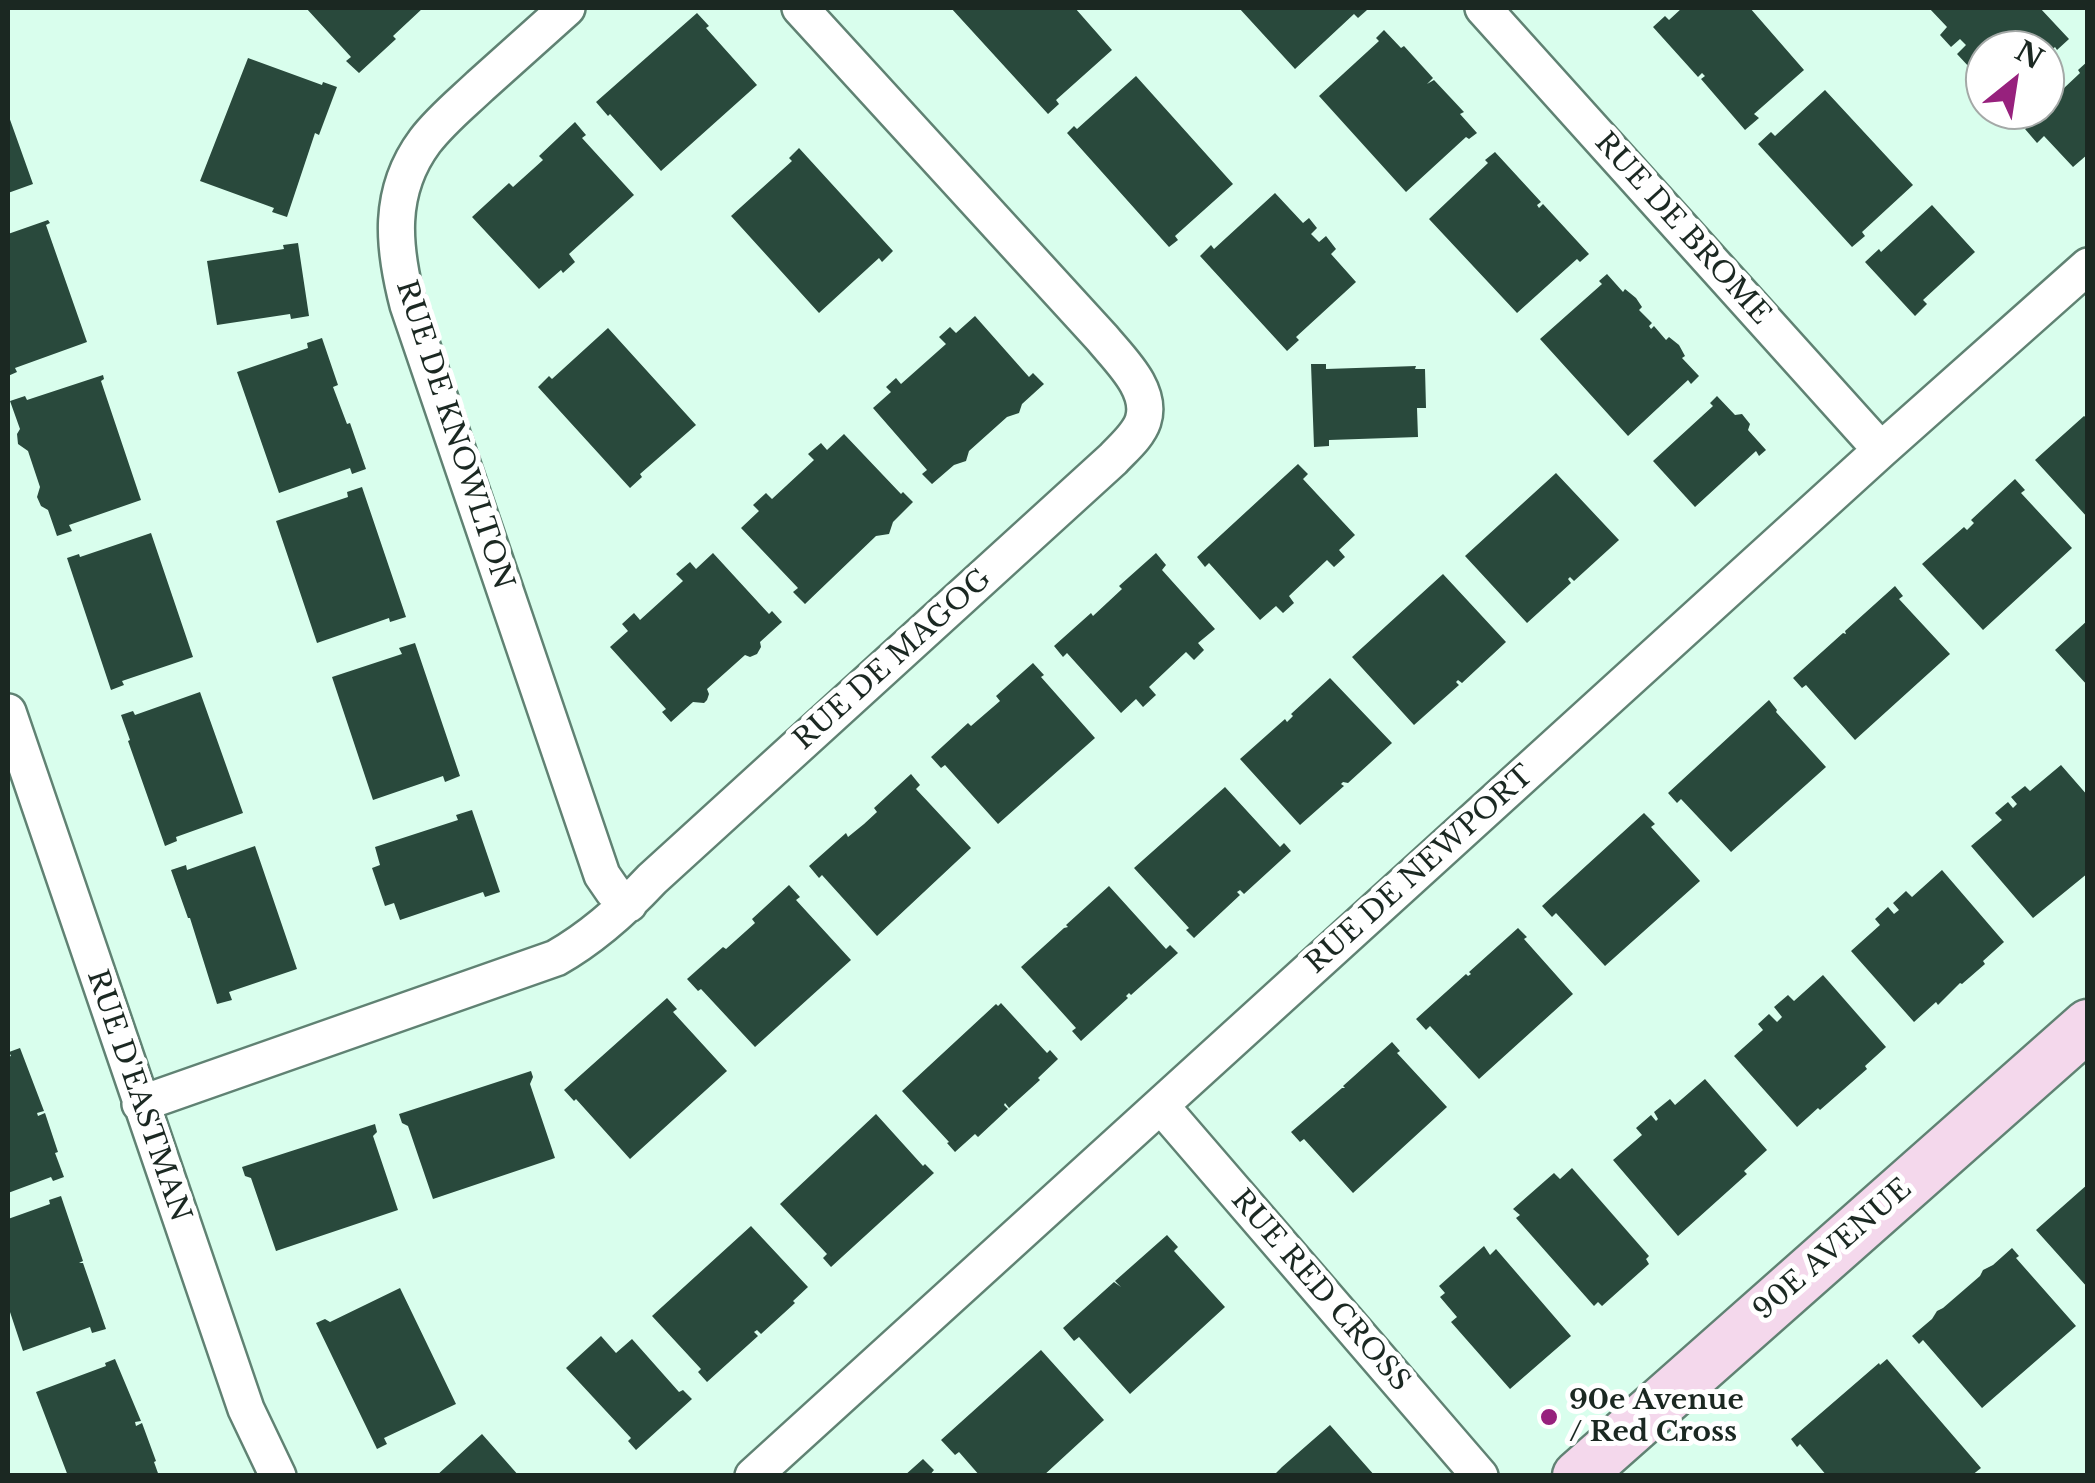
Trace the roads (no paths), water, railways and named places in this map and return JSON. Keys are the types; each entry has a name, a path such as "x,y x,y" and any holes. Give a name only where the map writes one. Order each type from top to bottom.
{"street":[{"name":"RUE DE KNOWLTON","path":"567,8 442,121 423,143 399,199 395,230 398,267 408,305 602,875 629,904"},
{"name":"RUE DE MAGOG","path":"140,1104 556,958 580,944 629,904 1113,459 1142,424 1146,405 1139,387 1102,338 800,8"},
{"name":"RUE DE BROME","path":"1483,8 1882,450"},
{"name":"RUE DE NEWPORT","path":"753,1476 2088,266"},
{"name":"RUE D'EASTMAN","path":"8,712 246,1409 278,1476"},
{"name":"90E AVENUE","path":"1578,1476 2088,1025"},
{"name":"RUE RED CROSS","path":"1161,1106 1480,1476"}],"place":[{"name":"90e Avenue / Red Cross","path":"1549,1417"}]}
